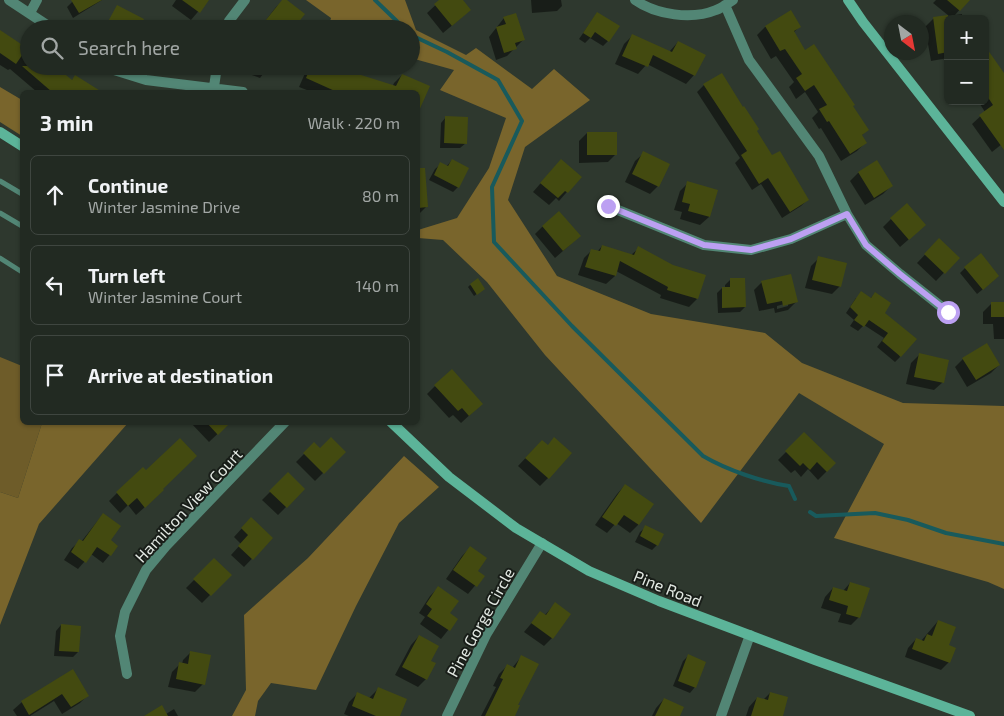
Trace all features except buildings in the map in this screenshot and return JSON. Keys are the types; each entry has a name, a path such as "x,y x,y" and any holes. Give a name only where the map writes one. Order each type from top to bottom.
{"street":[{"path":"9,0 40,20"},
{"path":"30,13 38,0"},
{"path":"230,20 245,0"},
{"path":"634,0 663,12 693,16 716,10 729,2 749,60 820,156 847,214 866,245 948,312"},
{"path":"848,0 875,38 1004,202"},
{"path":"130,75 146,80 231,90"},
{"path":"214,87 216,75"},
{"path":"0,132 20,145"},
{"path":"608,206 704,245 751,250 791,239 847,214"},
{"name":"Hamilton View Court","path":"127,674 120,636 125,612 146,570 166,546 282,425"},
{"name":"Pine Road","path":"393,425 449,477 516,528 589,571 659,601 967,716"},
{"name":"Pine Gorge Circle","path":"447,716 486,635 542,544"},
{"path":"721,716 750,635"}],"lane":[{"path":"0,181 20,193"},
{"path":"0,212 20,225"},
{"path":"0,258 20,271"}],"shaded area":[{"path":"306,0 405,0 412,20 330,20 331,18"},
{"path":"420,32 466,55 476,48 532,89 554,69 590,100 525,147 508,200 557,276 651,314 765,333 802,363 903,403 1004,406 1004,589 988,582 834,538 884,444 799,393 701,523 545,355 487,282 443,240 420,238 420,229 457,218 489,168 506,118 440,90 454,70 420,61"},
{"path":"0,87 20,99 20,135 0,122"},
{"path":"0,357 20,365 20,425 41,425 18,498 0,492"},
{"path":"41,425 126,425 39,524 0,625 0,492 18,498"},
{"path":"404,456 439,487 399,523 356,606 316,690 271,683 258,701 255,716 232,716 246,690 244,615 308,558"}],"waterway":[{"path":"375,0 396,20"},
{"path":"420,39 498,80 522,121 492,187 494,242 572,326 703,456 745,475 789,486 795,499"},
{"path":"810,512 816,516 875,513 908,520 946,533 1004,544"}],"route":[{"path":"608,206 704,245 751,250 791,239 847,214 866,245 948,312"}]}
